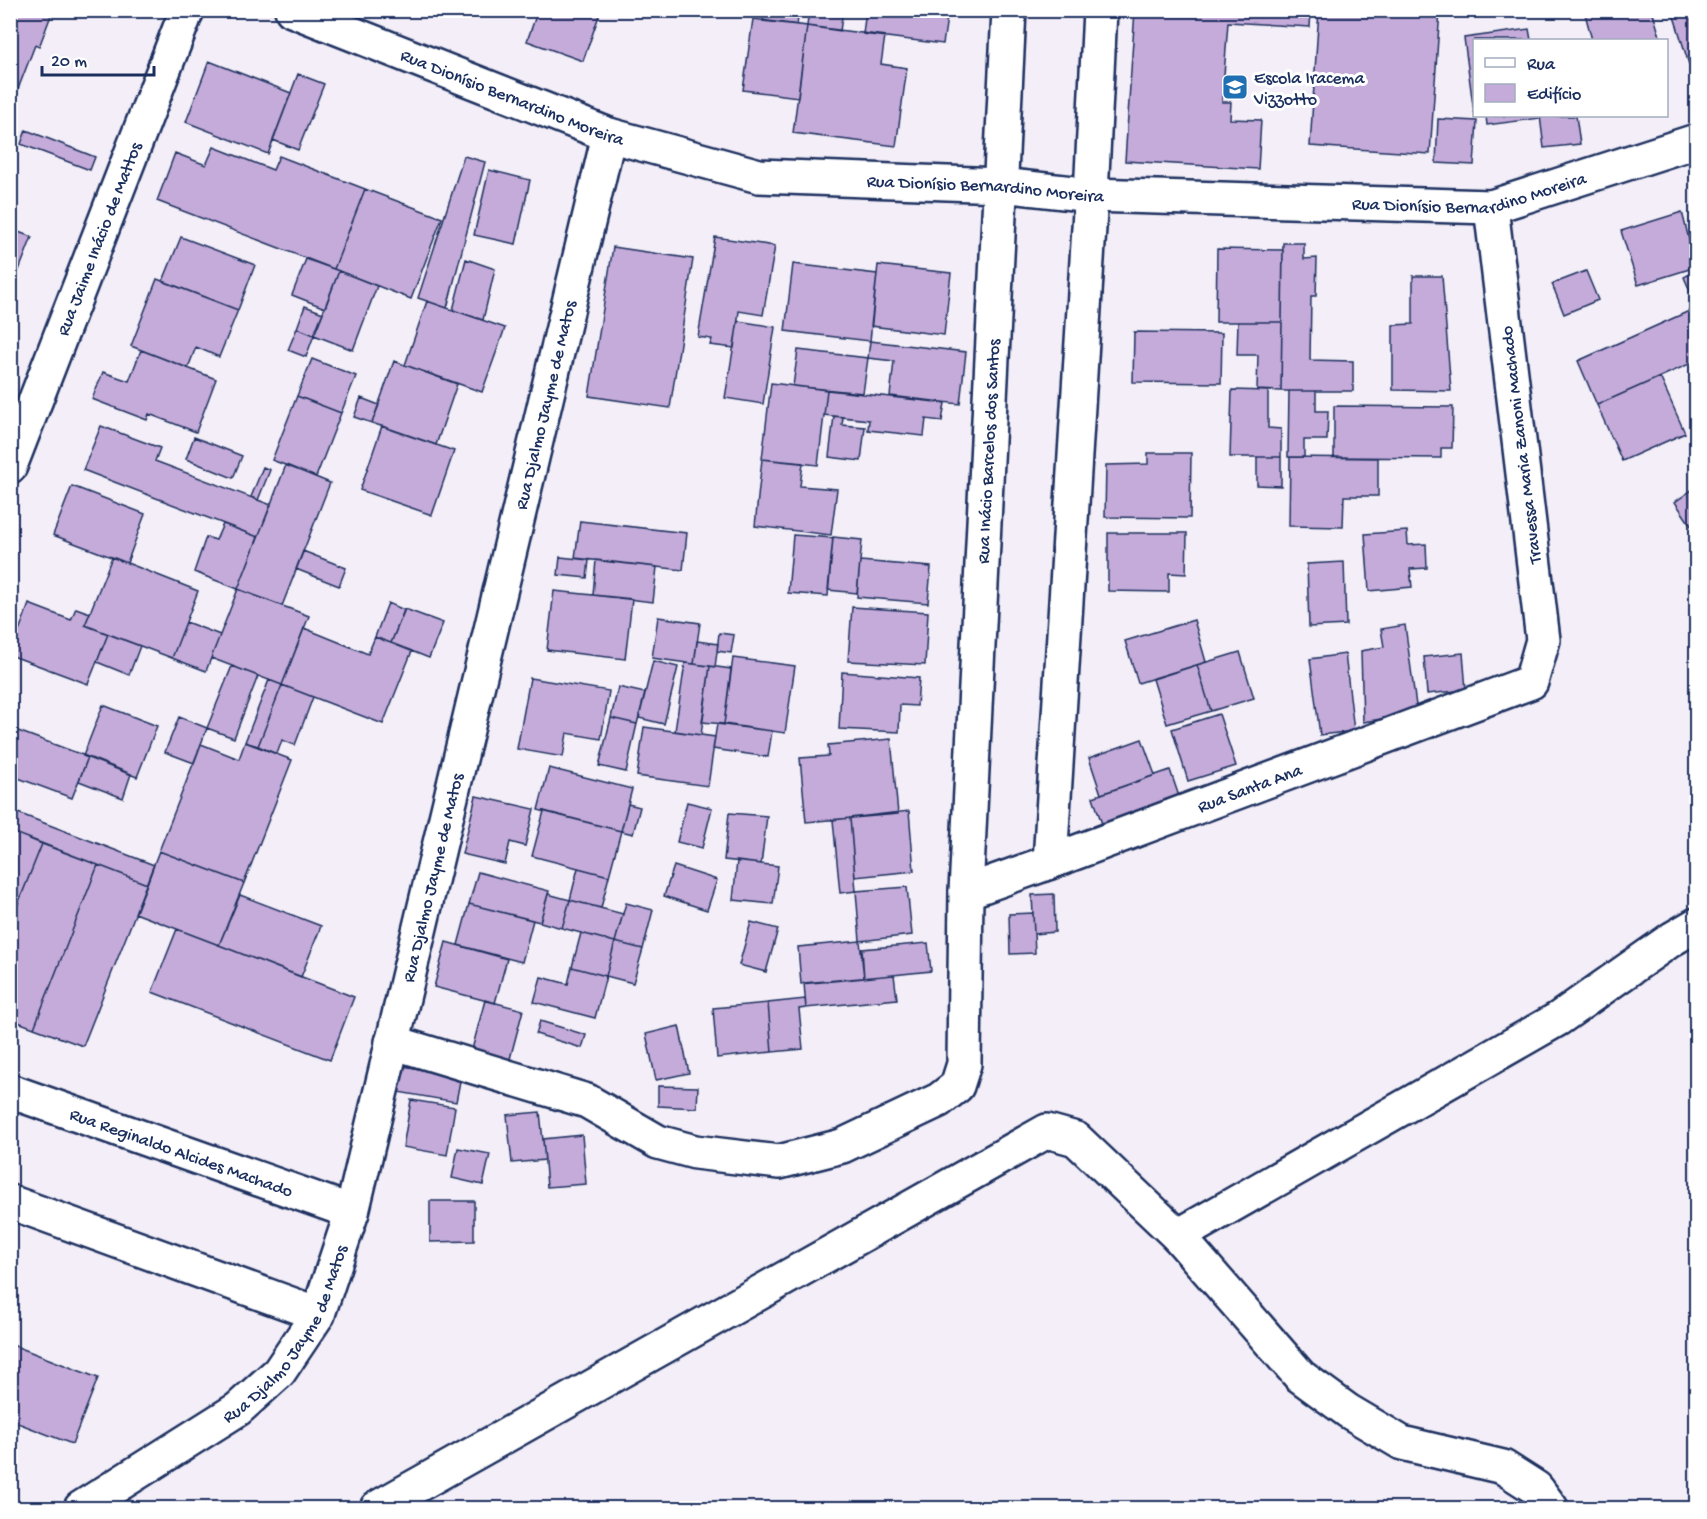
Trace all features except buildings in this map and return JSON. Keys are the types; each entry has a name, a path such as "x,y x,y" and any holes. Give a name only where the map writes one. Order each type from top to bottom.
{"street":[{"name":"Rua Jaime Inácio de Mattos","path":"10,466 187,10"},
{"name":"Rua Dionísio Bernardino Moreira","path":"292,10 609,135 759,176 1001,185 1091,195 1491,207 1696,141"},
{"name":"Rua Inácio Barcelos dos Santos","path":"392,1042 587,1101 658,1142 694,1152 779,1161 842,1146 939,1100 957,1086 964,1064 966,892 1009,10"},
{"path":"1050,862 1091,195 1100,10"},
{"name":"Rua Djalmo Jayme de Matos","path":"81,1509 238,1409 279,1372 318,1314 352,1212 609,135"},
{"name":"Travessa Maria Zanoni Machado","path":"1491,207 1543,640 1531,682"},
{"name":"Rua Santa Ana","path":"966,892 1531,682"},
{"path":"1178,1236 1558,1019 1672,939 1696,925"},
{"name":"Rua Reginaldo Alcides Machado","path":"10,1091 352,1212"},
{"path":"377,1509 1047,1131 1076,1139 1178,1236 1300,1376 1348,1411 1402,1443 1503,1467 1536,1488 1551,1509"},
{"path":"10,1202 318,1314"}],"place":[{"name":"Escola Iracema Vizzotto","path":"1235,87"}]}
